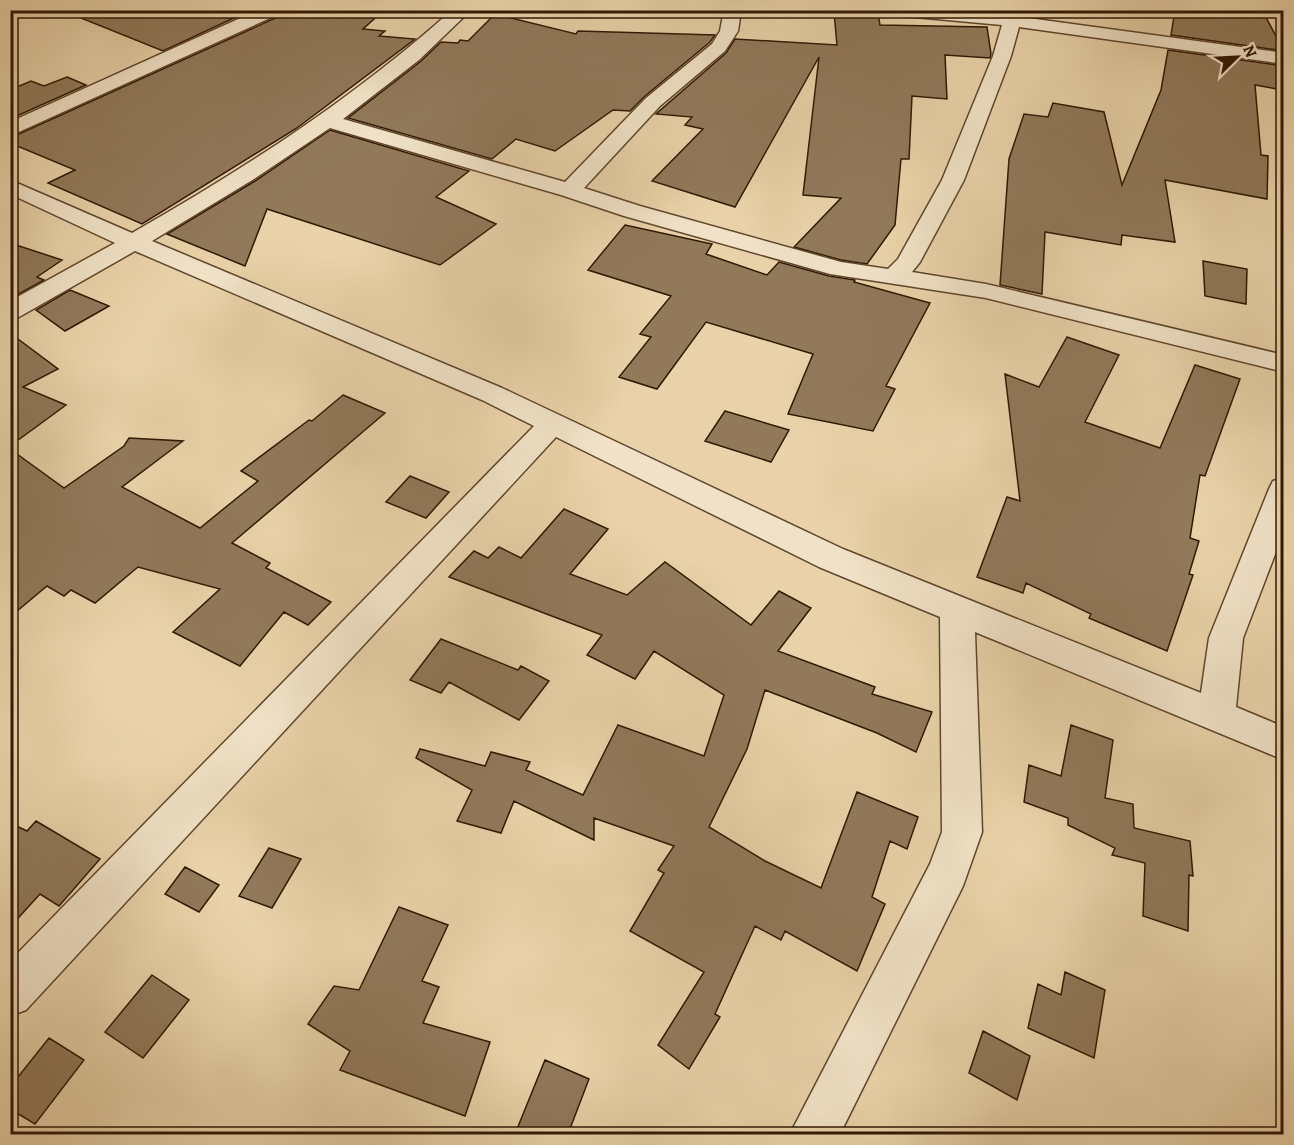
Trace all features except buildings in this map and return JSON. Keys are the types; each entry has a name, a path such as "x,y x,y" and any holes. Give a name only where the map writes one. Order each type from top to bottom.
{"street":[{"path":"10,130 273,10"},
{"path":"10,312 254,172 329,121 430,42 463,10"},
{"path":"568,190 653,102 719,47 729,31 733,10"},
{"path":"893,10 1012,16 1284,59"},
{"path":"894,277 908,262 953,180 987,98 1012,16"},
{"path":"329,121 568,190 632,211 838,269 986,291 1284,364"},
{"path":"10,186 134,242 492,394 831,558 1284,744"},
{"path":"10,994 553,423"},
{"path":"1216,716 1226,638 1284,489"},
{"path":"814,1134 948,872 962,832 957,609"}]}
